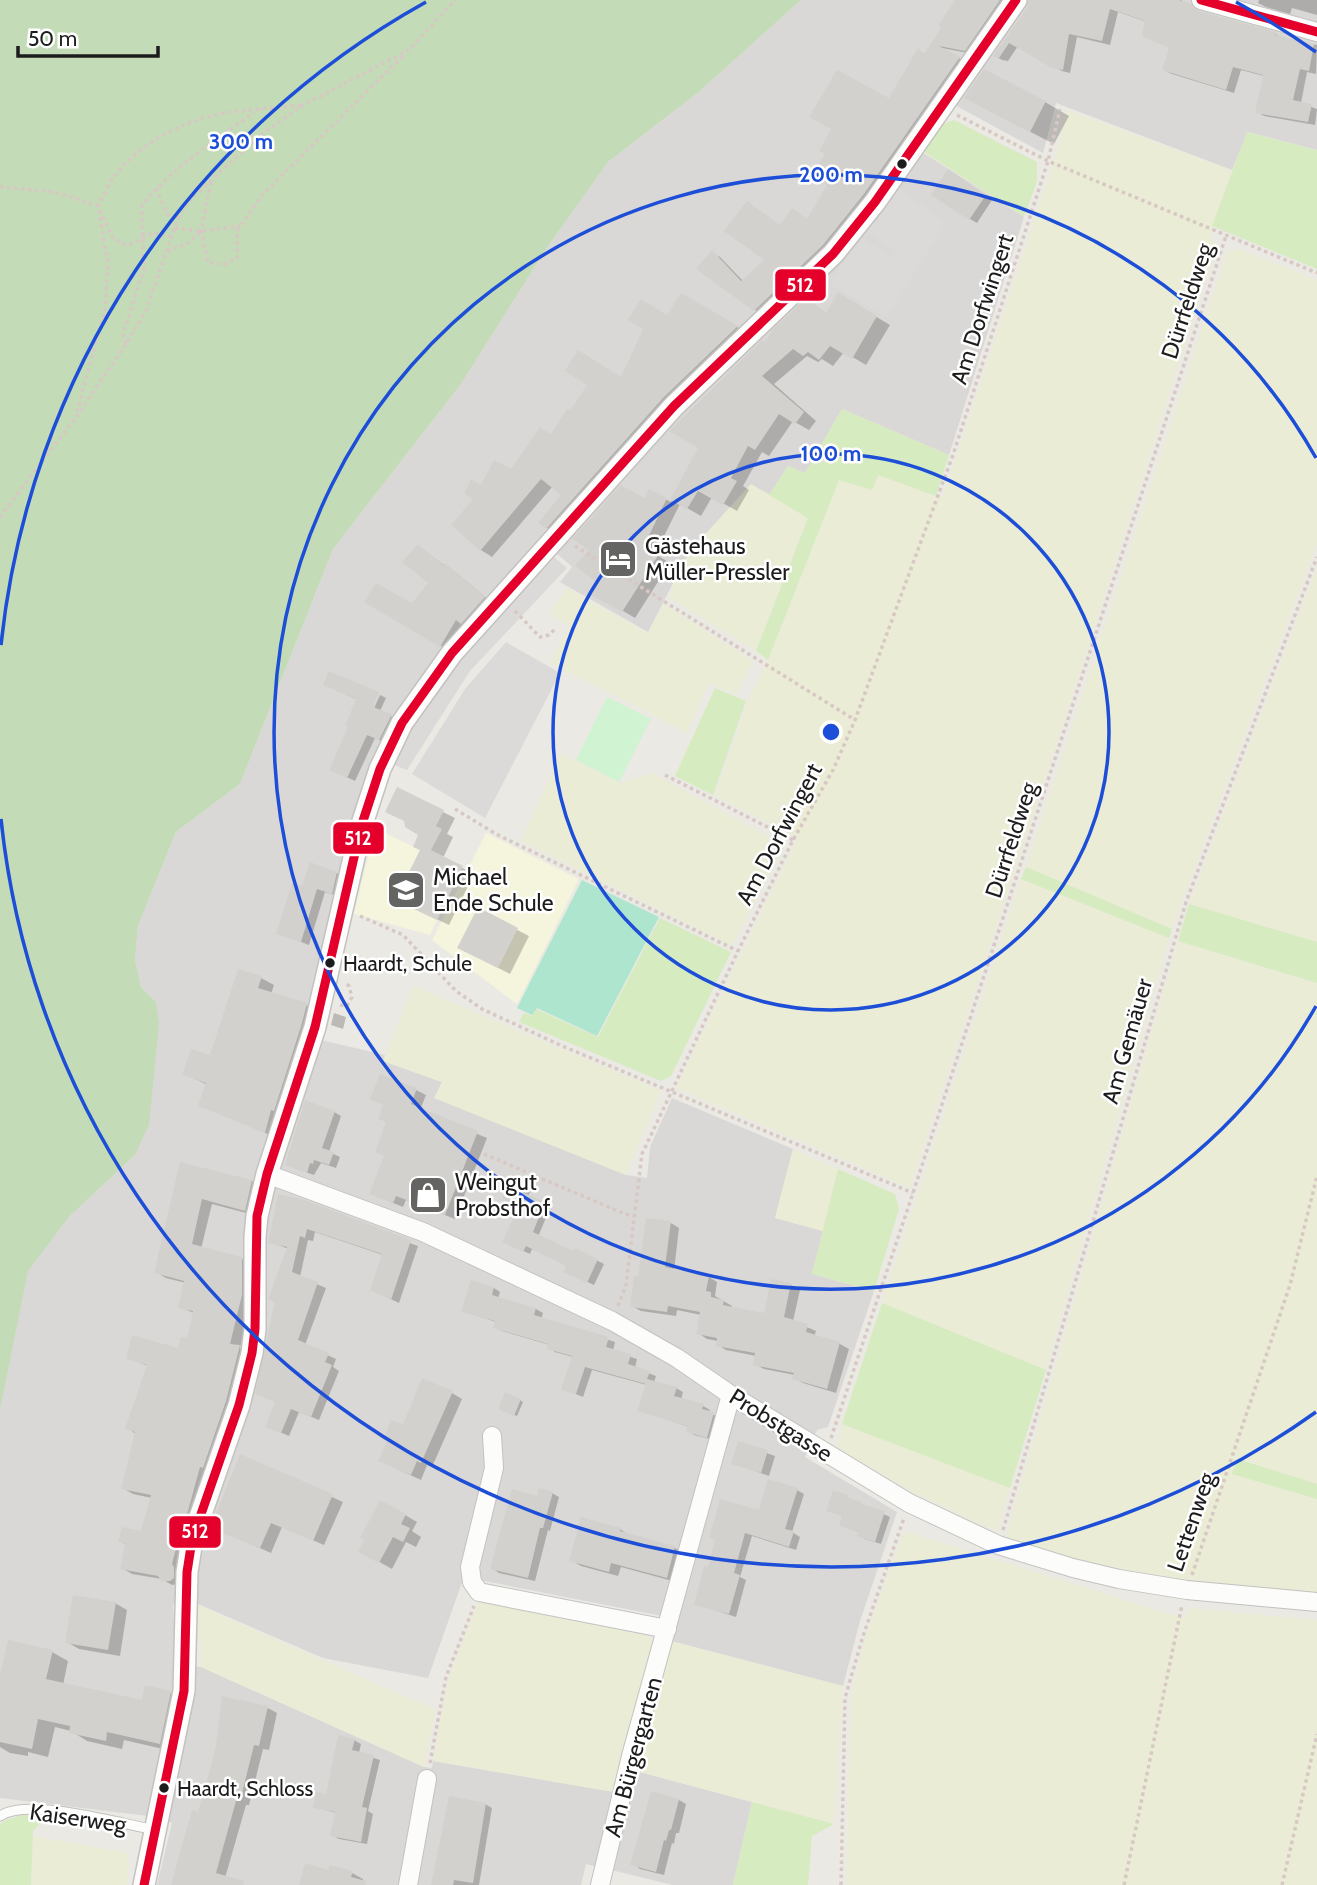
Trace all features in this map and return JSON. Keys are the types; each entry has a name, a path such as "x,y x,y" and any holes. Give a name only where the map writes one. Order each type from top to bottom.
{"street":[{"path":"144,1885 184,1691 187,1573 192,1540 239,1405 252,1353 256,1305 255,1237 267,1174 315,1027 361,827 380,769 402,723 452,653 674,406 833,254 875,202 1016,0"},
{"path":"1201,0 1245,6 1317,32"},
{"name":"Probstgasse","path":"267,1174 423,1232 612,1321 666,1351 731,1395 909,1503 998,1545 1073,1569 1187,1590 1317,1602"},
{"name":"Am Bürgergarten","path":"600,1885 631,1756 731,1395"},
{"path":"492,1436 494,1468 470,1567 472,1582 479,1592 667,1629"},
{"path":"408,1885 427,1779"}],"lane":[{"name":"Kaiserweg","path":"0,1816 6,1812 28,1809 48,1810 156,1830"}],"path":[{"path":"211,180 201,232 208,262 223,265 237,258 237,231 263,194 409,50 454,0"},
{"path":"0,517 76,417 146,311 178,218 188,202 259,136 303,105 409,50"},
{"path":"76,417 105,309 108,263 98,206 112,179 127,162 153,141 184,125 229,112 303,105"},
{"path":"943,107 1048,161 1317,273"},
{"name":"Am Dorfwingert","path":"612,1321 626,1285 642,1154 738,951 793,840 833,770 855,720 953,455 1048,161 1060,109"},
{"path":"126,344 123,334 144,269 142,205 156,188 212,141 257,111"},
{"path":"0,187 55,192 98,206 113,238 126,245 136,243 142,236 163,233 172,237"},
{"path":"156,188 167,214 178,218"},
{"path":"175,228 201,232 240,226"},
{"path":"167,251 188,243 201,232"},
{"name":"Dürrfeldweg","path":"825,1453 914,1194 1226,236"},
{"path":"559,535 855,720"},
{"name":"Am Gemäuer","path":"998,1545 1186,902 1317,557"},
{"path":"502,597 540,637 549,635 555,629"},
{"path":"665,775 793,840"},
{"path":"455,810 496,834 738,951"},
{"path":"342,908 403,936 456,991 482,1009 914,1194"},
{"path":"484,1154 634,1216"},
{"name":"Lettenweg","path":"1124,1885 1174,1638 1187,1590 1290,1285 1317,1176"},
{"path":"841,1885 845,1698 863,1636 909,1503"},
{"path":"427,1779 446,1677 479,1592"},
{"path":"1282,1885 1317,1734"}],"shaded area":[{"path":"801,0 1317,0 1317,150 1248,132 1232,170 1056,103 1043,153 940,97 908,143 1024,217 949,455 842,409 805,473 788,466 769,495 751,485 689,552 648,632 560,582 572,567 545,543 443,647 395,714 369,776 344,853 311,992 315,994 304,1036 385,1055 383,1061 442,1082 435,1098 626,1175 647,1178 650,1147 672,1098 793,1149 775,1218 823,1231 812,1274 874,1291 828,1427 817,1430 805,1457 897,1512 860,1621 843,1686 671,1641 677,1619 464,1577 428,1678 323,1658 198,1604 173,1605 177,1666 201,1667 424,1767 432,1768 433,1761 614,1792 636,1771 752,1802 733,1885 673,1885 586,1864 581,1885 157,1885 172,1823 148,1816 0,1798 0,1410 27,1271 69,1217 135,1155 156,1002 141,987 135,959 138,926 176,832 240,784 333,549 461,384 546,249 608,162 700,91"},
{"path":"1067,110 1232,170 1210,236 1217,245 910,1188 676,1088 798,837 715,796 748,701 768,660 839,479 878,475 943,497 1055,157"},
{"path":"900,189 946,223 887,317 828,283 863,238 893,258 896,253 868,232"},
{"path":"1239,249 1317,280 1317,544 1172,929 1026,867 1227,252"},
{"path":"751,484 808,517 756,651 668,597 689,552"},
{"path":"554,557 567,568 470,671 407,770 392,764 414,725 459,658"},
{"path":"1317,567 1317,942 1189,904"},
{"path":"567,588 648,633 664,604 753,661 737,695 709,683 687,733 550,663 569,626 549,613"},
{"path":"506,642 560,673 485,818 412,774 465,689"},
{"path":"561,754 620,783 652,773 785,845 732,946 521,841"},
{"name":"Michael Ende Schule","path":"375,828 420,850 422,846 463,866 430,935 354,914"},
{"path":"486,833 579,879 517,1004 432,940"},
{"path":"1021,879 1169,938 1046,1370 882,1303"},
{"path":"1178,941 1317,983 1317,1484 1237,1459 1232,1474 1317,1499 1317,1594 1195,1583 1076,1560 1006,1537"},
{"path":"413,986 661,1091 626,1175 434,1098 442,1082 383,1061"},
{"path":"793,1149 838,1169 823,1231 775,1218"},
{"path":"842,1424 1010,1488 997,1532 910,1491 837,1447"},
{"path":"904,1531 1185,1619 1188,1608 1317,1620 1317,1885 846,1885 851,1694 866,1636"},
{"path":"478,1602 641,1632 656,1642 614,1792 433,1761 448,1681"},
{"path":"198,1605 436,1710 424,1767 201,1667"},
{"path":"671,1641 843,1686 834,1824 636,1771"},
{"path":"33,1836 129,1853 127,1885 32,1885"}],"green space":[{"path":"0,0 801,0 700,91 608,162 546,249 461,384 333,549 240,784 176,832 138,926 135,959 141,987 156,1002 159,1023 149,1125 135,1155 69,1217 28,1271 0,1410"},
{"path":"954,120 1037,162 1037,181 1024,217 924,152 941,125"},
{"path":"1247,132 1317,150 1317,269 1212,226"},
{"path":"842,409 949,455 936,496 878,475 872,490 839,480 768,660 756,651 808,518 769,495 788,466 805,473"},
{"path":"715,688 746,701 713,795 675,776"},
{"path":"607,697 651,719 619,782 576,760"},
{"path":"1026,867 1172,929 1169,938 1021,879"},
{"path":"582,880 659,917 597,1036 537,1008 532,1015 517,1008"},
{"path":"1189,904 1317,942 1317,983 1178,941"},
{"path":"660,918 731,952 671,1076 661,1081 519,1022 524,1013 532,1016 536,1009 598,1037"},
{"path":"838,1169 895,1194 899,1209 874,1291 812,1274"},
{"path":"882,1303 1046,1370 1010,1488 842,1424"},
{"path":"1237,1459 1317,1484 1317,1499 1232,1474"},
{"path":"752,1802 834,1824 812,1836 808,1885 733,1885"},
{"path":"32,1815 40,1824 33,1831 31,1885 0,1885 0,1825 3,1821"}],"building":[{"path":"955,0 1000,0 965,51 939,46 960,57 864,194 823,245 754,311 696,269 712,250 741,281 764,260 724,231 747,201 780,225 792,208 807,219 827,185 811,176 825,154 819,151 831,129 809,117 837,70 889,98 918,48 924,54"},
{"path":"1029,0 1179,0 1190,3 1198,11 1314,44 1309,71 1300,69 1293,100 1312,104 1308,122 1255,113 1263,75 1233,67 1226,90 1162,70 1169,48 1142,36 1145,21 1110,9 1102,41 1069,34 1063,70 1052,68 1009,43 999,58 993,56 1027,8"},
{"path":"984,69 1046,101 1030,132 964,98"},
{"path":"948,169 986,195 969,220 931,195"},
{"path":"838,292 877,316 852,359 830,346 819,360 808,352 803,356 793,349 762,376 804,412 795,424 779,414 755,450 748,446 731,478 737,481 723,505 698,491 687,509 670,500 698,448 669,431 762,340 765,342 773,329 806,298 826,313"},
{"path":"681,293 738,326 664,397 546,529 538,523 561,495 541,479 480,551 451,525 473,499 464,494 471,479 481,485 494,460 511,469 540,427 551,434 587,385 565,371 578,350 621,377 643,329 628,320 641,299 667,315"},
{"path":"621,485 644,498 649,489 667,498 644,546 659,554 622,612 591,595 598,583 575,566 589,550 572,539"},
{"path":"418,544 485,597 461,624 456,620 440,647 364,602 376,583 412,603 428,583 402,562"},
{"path":"329,671 379,692 373,707 392,714 379,740 367,735 347,778 329,770 348,727 345,726 356,699 323,685"},
{"path":"397,787 444,810 436,826 442,829 431,850 463,866 437,920 395,900 420,850 413,847 418,835 405,827 404,821 385,812"},
{"path":"310,862 337,872 332,894 317,889 301,942 276,934 292,883 302,886"},
{"path":"478,907 518,928 498,968 457,948"},
{"path":"238,969 262,976 258,988 307,1003 265,1133 198,1106 206,1083 182,1075 191,1049 210,1055"},
{"path":"380,1074 417,1088 411,1104 478,1131 445,1215 396,1196 393,1203 369,1194 384,1156 375,1152 386,1122 378,1119 383,1105 370,1099"},
{"path":"305,1100 335,1111 322,1148 334,1152 329,1165 314,1160 307,1173 285,1165"},
{"path":"180,1162 252,1180 245,1211 202,1199 192,1244 242,1257 242,1295 230,1344 240,1345 226,1401 203,1468 200,1467 186,1518 184,1517 172,1564 174,1578 161,1581 158,1576 120,1569 125,1543 118,1542 122,1527 141,1531 151,1495 121,1489 135,1432 125,1429 147,1365 126,1359 132,1335 178,1348 181,1337 187,1338 193,1311 178,1308 184,1281 154,1273"},
{"path":"511,1178 526,1185 522,1192 545,1202 533,1232 573,1251 575,1248 598,1259 587,1283 563,1272 566,1266 526,1246 523,1252 502,1242 519,1206 502,1199"},
{"path":"278,1194 302,1199 411,1240 391,1300 370,1290 382,1254 307,1229 305,1238 300,1236 292,1272 318,1282 298,1340 329,1353 325,1362 332,1365 311,1417 291,1409 281,1433 265,1427 275,1402 255,1394 275,1301 268,1300 287,1247 268,1243"},
{"path":"646,1218 671,1221 665,1267 709,1276 706,1291 711,1292 711,1297 724,1300 723,1305 764,1313 771,1279 791,1283 784,1317 808,1324 806,1332 840,1342 827,1389 792,1379 794,1373 753,1365 755,1353 716,1346 717,1338 696,1334 700,1312 668,1306 667,1312 630,1307 634,1275 638,1277"},
{"path":"471,1280 494,1287 492,1295 536,1308 534,1315 609,1337 606,1347 631,1354 628,1364 650,1371 647,1379 677,1387 674,1396 704,1404 702,1409 714,1412 707,1438 686,1432 687,1426 637,1411 646,1384 585,1367 576,1394 561,1390 572,1356 547,1349 548,1344 493,1328 495,1321 461,1312"},
{"path":"422,1378 453,1391 421,1463 417,1461 411,1475 378,1461 387,1441 383,1440 391,1420 403,1424"},
{"path":"505,1392 521,1399 514,1416 498,1409"},
{"path":"738,1441 768,1450 761,1473 731,1464"},
{"path":"240,1454 333,1494 313,1541 271,1523 260,1548 210,1528"},
{"path":"768,1479 798,1488 785,1529 794,1531 789,1547 745,1533 734,1573 740,1575 729,1614 694,1605 704,1565 708,1567 715,1540 709,1538 720,1499 759,1510"},
{"path":"539,1488 553,1492 543,1528 540,1528 528,1578 490,1569 512,1489 537,1496"},
{"path":"833,1490 849,1495 848,1498 862,1502 861,1504 885,1511 875,1542 857,1536 858,1532 839,1526 842,1516 826,1511"},
{"path":"380,1500 406,1514 401,1524 410,1528 403,1542 393,1537 379,1563 358,1552 364,1540 360,1538"},
{"path":"581,1517 675,1546 667,1578 611,1563 609,1572 569,1561"},
{"path":"73,1595 116,1602 108,1650 65,1643"},
{"path":"8,1640 53,1650 46,1679 142,1700 145,1685 171,1691 160,1744 107,1732 106,1741 69,1733 70,1726 38,1719 32,1749 0,1742 0,1674"},
{"path":"222,1696 268,1706 259,1746 254,1745 240,1801 236,1801 216,1873 244,1881 243,1885 171,1885 192,1810 198,1812 208,1777 216,1745"},
{"path":"338,1735 355,1739 352,1750 374,1755 362,1807 367,1808 361,1842 330,1836 335,1812 313,1808 316,1792 326,1794"},
{"path":"651,1791 679,1799 656,1872 630,1865"},
{"path":"449,1796 486,1803 473,1883 454,1880 453,1885 431,1885"},
{"path":"305,1863 328,1870 330,1865 353,1871 351,1877 366,1881 365,1885 299,1885"}],"transit line":[{"name":"512","path":"144,1885 184,1691 187,1572 192,1540 239,1405 252,1353 255,1329 257,1216 267,1174 315,1027 361,827 380,769 402,723 452,653 674,406 833,254 875,202 1016,0"},
{"name":"512","path":"1201,0 1317,32"}],"place":[{"name":"Gästehaus Müller-Pressler","path":"618,559"},
{"name":"Michael Ende Schule","path":"406,890"},
{"name":"Haardt, Schule","path":"330,963"},
{"name":"Weingut Probsthof","path":"428,1195"},
{"name":"Haardt, Schloss","path":"164,1788"}]}
